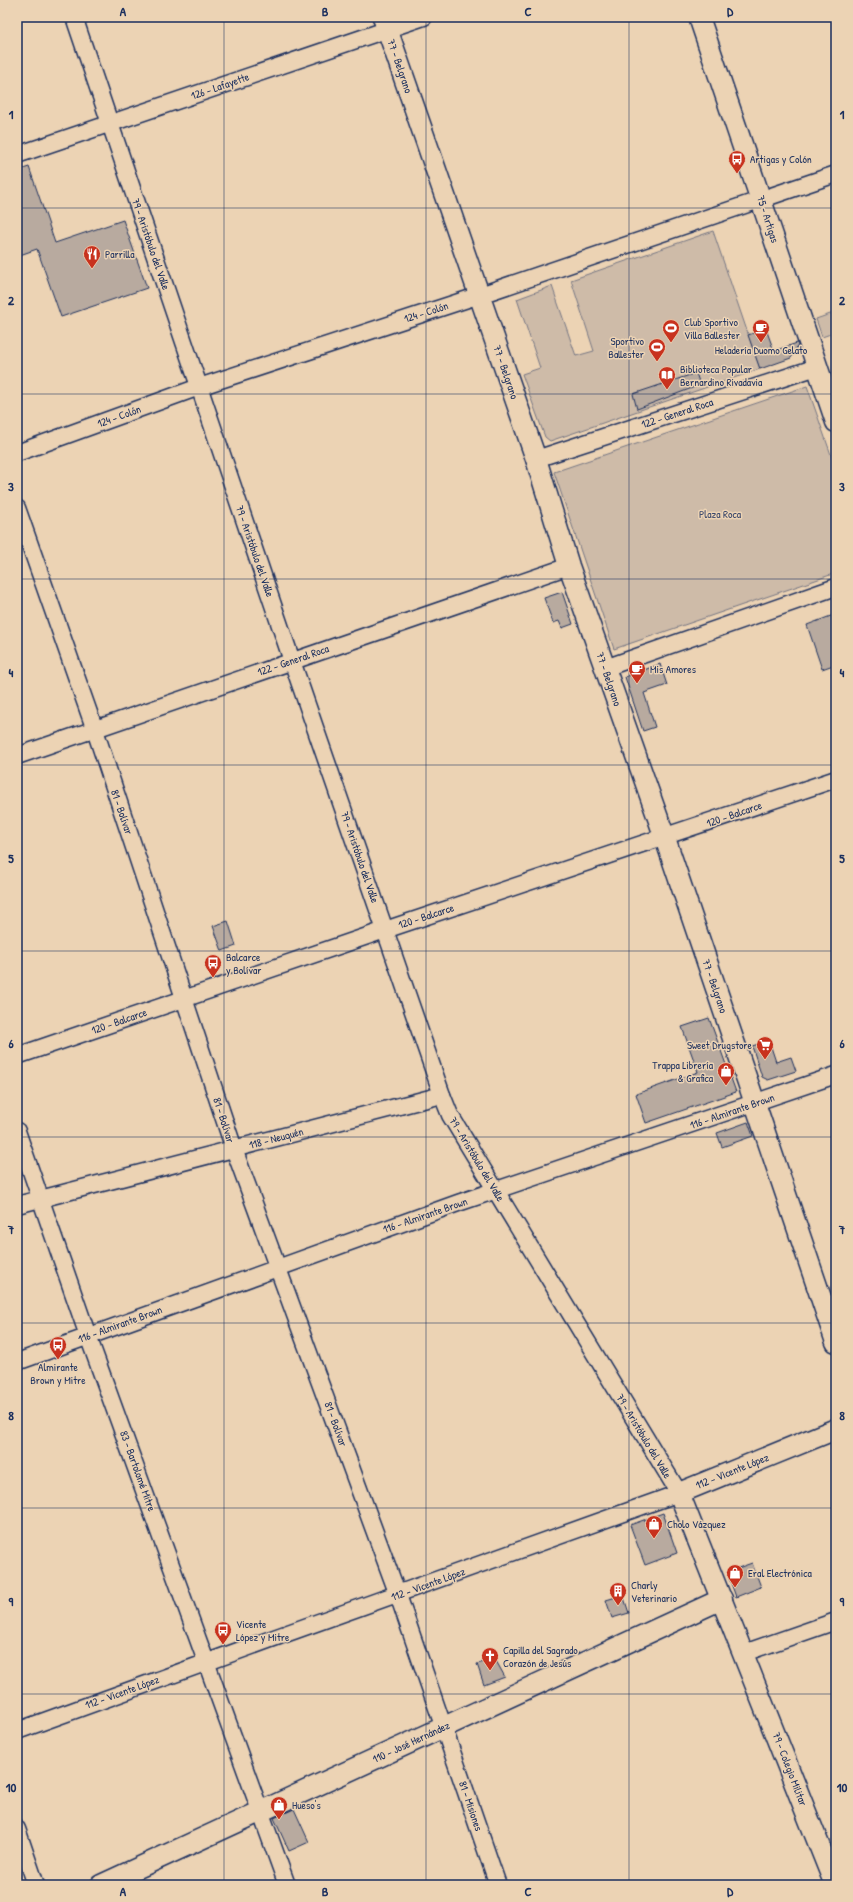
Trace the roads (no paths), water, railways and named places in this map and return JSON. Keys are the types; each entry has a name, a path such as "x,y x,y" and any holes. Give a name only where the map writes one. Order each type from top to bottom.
{"street":[{"name":"79 - Aristóbulo del Valle","path":"74,17 292,661 450,1115 679,1493 744,1653"},
{"name":"126 - Lafayette","path":"17,155 110,123 385,23 424,17"},
{"name":"75 - Artigas","path":"699,17 836,422"},
{"name":"77 - Belgrano","path":"385,23 480,295 536,459 569,566 665,838 836,1342"},
{"name":"124 - Colón","path":"17,453 199,387 480,295 836,174"},
{"name":"122 - General Roca","path":"536,459 817,367"},
{"name":"81 - Bolívar","path":"17,508 95,730 234,1149 445,1726"},
{"name":"122 - General Roca","path":"17,756 569,566"},
{"path":"605,668 836,587"},
{"name":"120 - Balcarce","path":"17,1056 385,930 665,838 836,779"},
{"name":"116 - Almirante Brown","path":"17,1362 278,1267 496,1191 836,1076"},
{"name":"118 - Neuquén","path":"17,1205 442,1095"},
{"name":"83 - Bartolomé Mitre","path":"17,1131 88,1336 287,1885"},
{"name":"112 - Vicente López","path":"17,1731 206,1661 398,1595 679,1493 836,1429"},
{"name":"110 - José Hernández","path":"101,1885 722,1600"},
{"path":"744,1653 836,1621"},
{"name":"79 - Colegio Militar","path":"744,1653 835,1885"},
{"name":"81 - Misiones","path":"445,1726 498,1885"},
{"path":"17,1829 36,1885"}],"place":[{"name":"Artigas y Colón","path":"737,174"},
{"name":"Parrilla","path":"92,269"},
{"name":"Club Sportivo Villa Ballester","path":"671,343"},
{"name":"Heladería Duomo Gelato","path":"761,343"},
{"name":"Sportivo Ballester","path":"657,362"},
{"name":"Biblioteca Popular Bernardino Rivadavia","path":"667,390"},
{"name":"Mis Amores","path":"637,684"},
{"name":"Balcarce y Bolívar","path":"213,978"},
{"name":"Sweet Drugstore","path":"765,1060"},
{"name":"Trappa Librería & Grafica","path":"726,1086"},
{"name":"Almirante Brown y Mitre","path":"58,1360"},
{"name":"Cholo Vázquez","path":"654,1539"},
{"name":"Eral Electrónica","path":"735,1588"},
{"name":"Charly Veterinario","path":"618,1606"},
{"name":"Vicente López y Mitre","path":"223,1645"},
{"name":"Capilla del Sagrado Corazón de Jesús","path":"490,1671"},
{"name":"Hueso's","path":"279,1820"}],"park label":[{"name":"Plaza Roca","path":"720,514"}]}
